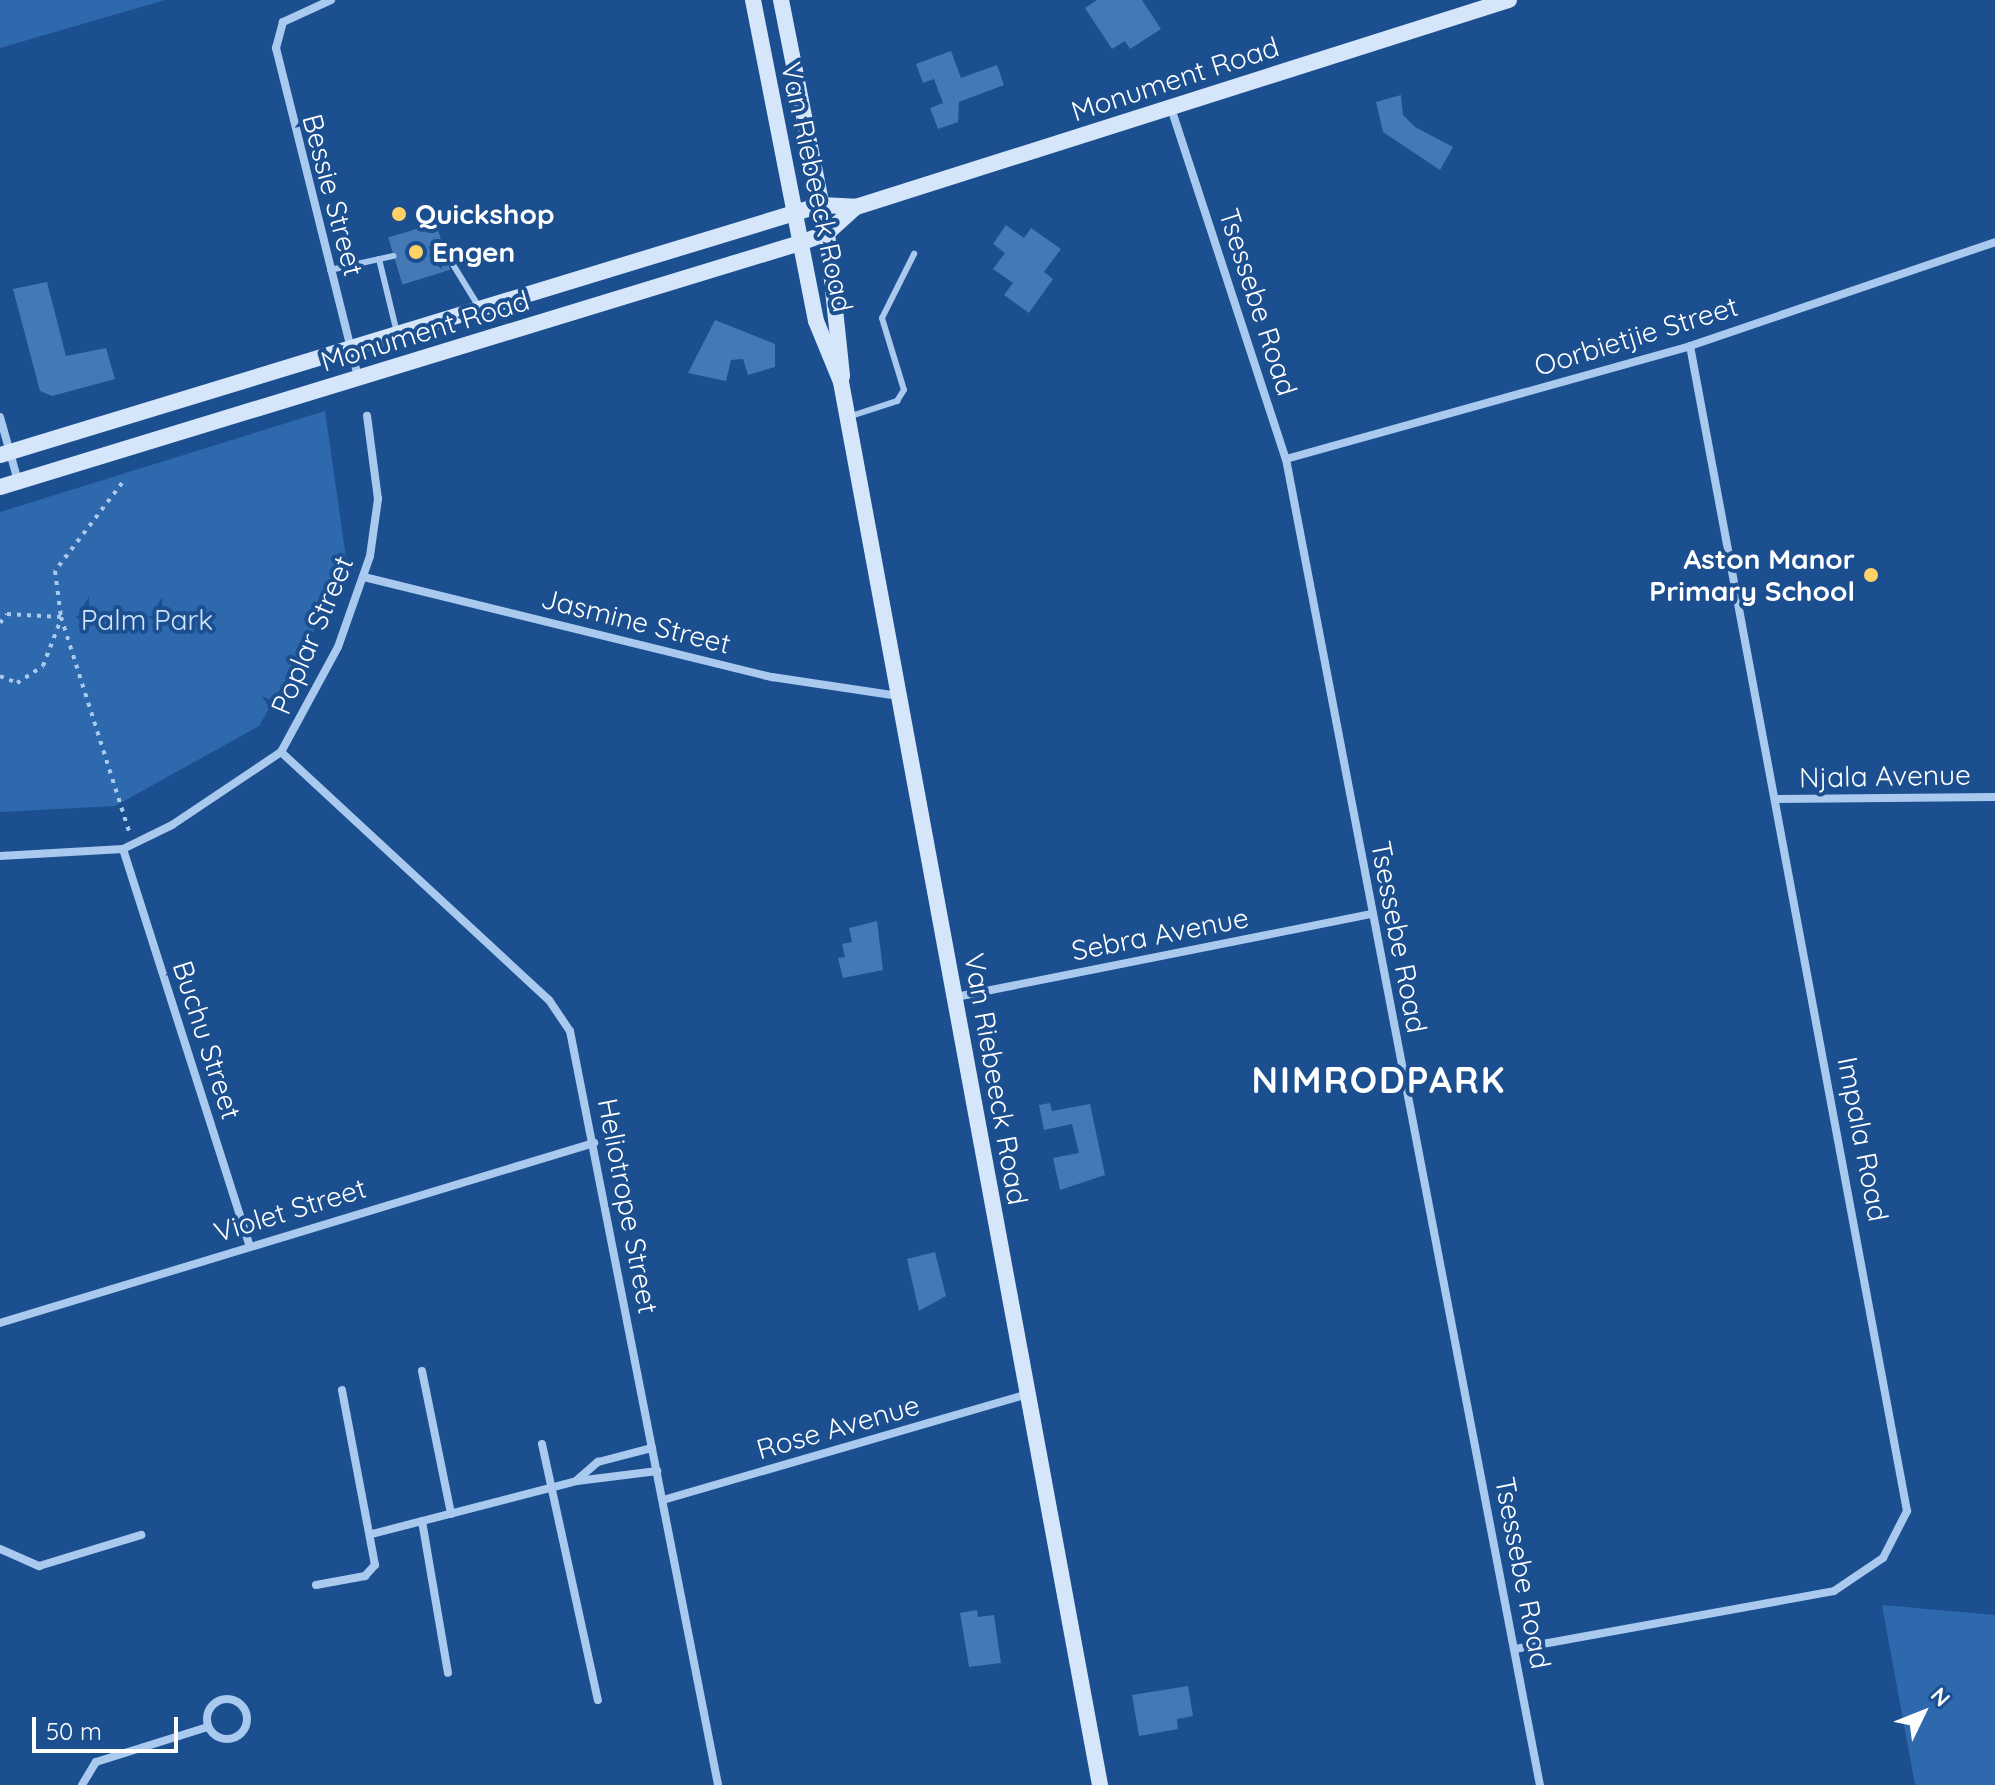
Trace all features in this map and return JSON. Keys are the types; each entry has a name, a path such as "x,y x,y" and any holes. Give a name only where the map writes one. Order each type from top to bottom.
{"main road":[{"name":"Van Riebeeck Road","path":"753,0 816,321 841,382 848,417 956,997 1025,1395 1100,1785"},
{"name":"Van Riebeeck Road","path":"781,0 827,233 844,343 841,382"},
{"name":"Monument Road","path":"4,454 821,205 856,207 1509,0"},
{"name":"Monument Road","path":"0,487 800,243 827,233 856,207"}],"street":[{"path":"317,2 331,0"},
{"name":"Bessie Street","path":"317,2 283,22 279,74 358,379"},
{"name":"Tsessebe Road","path":"1171,108 1286,459 1540,1785"},
{"name":"Oorbietjie Street","path":"1286,459 1690,346 1995,242"},
{"name":"Impala Road","path":"1515,1649 1834,1591 1883,1558 1907,1511 1690,346"},
{"name":"Poplar Street","path":"0,856 123,849 281,752 338,647 364,577 378,499 367,416"},
{"path":"0,417 4,454 18,481"},
{"name":"Jasmine Street","path":"364,577 772,677 900,696"},
{"name":"Heliotrope Street","path":"281,752 561,1014 594,1143 718,1785"},
{"name":"Njala Avenue","path":"1776,799 1995,797"},
{"name":"Buchu Street","path":"123,849 249,1245"},
{"name":"Sebra Avenue","path":"956,997 1372,914"},
{"name":"Violet Street","path":"0,1323 249,1245 594,1143"},
{"path":"422,1371 451,1514"},
{"path":"316,1585 372,1571 372,1534 342,1390"},
{"name":"Rose Avenue","path":"663,1500 1025,1395"},
{"path":"542,1444 598,1700"},
{"path":"577,1481 598,1462 652,1448"},
{"path":"372,1534 577,1481 657,1471"},
{"path":"422,1521 448,1673"},
{"path":"0,1549 39,1566 141,1535"},
{"path":"82,1785 96,1762 208,1727 231,1739 243,1731 246,1714 238,1702 220,1700 207,1713 208,1727"}],"lane":[{"path":"444,250 480,311"},
{"path":"848,417 897,401 904,390 882,318 914,254"},
{"path":"330,270 393,256"},
{"path":"379,259 397,336"}],"path":[{"path":"122,483 55,571 61,617 134,844"},
{"path":"0,623 7,614 61,617"},
{"path":"0,676 17,683 43,666 61,617"}],"green space":[{"path":"0,0 165,0 0,48"},
{"name":"Palm Park","path":"325,411 348,571 259,726 115,806 0,812 0,512"},
{"path":"1882,1605 1995,1615 1995,1785 1915,1785"}],"building":[{"path":"1097,0 1142,0 1161,29 1130,49 1125,41 1112,49 1085,8"},
{"path":"951,51 961,78 997,65 1004,85 959,102 958,122 938,129 930,108 943,103 934,79 923,83 916,64"},
{"path":"1401,95 1403,115 1415,127 1453,147 1440,170 1383,132 1376,102"},
{"path":"436,223 450,270 403,284 388,238"},
{"path":"1006,225 1024,238 1031,228 1061,249 1044,272 1053,279 1029,313 1004,295 1013,283 993,269 1005,253 993,244"},
{"path":"47,282 66,356 106,348 115,379 52,396 40,391 13,289"},
{"path":"715,320 775,344 775,367 748,375 743,359 731,360 726,381 688,373"},
{"path":"877,921 883,970 843,978 838,958 845,957 842,944 852,942 849,928"},
{"path":"1050,1103 1052,1111 1090,1104 1105,1175 1060,1190 1053,1158 1079,1153 1072,1124 1044,1130 1039,1105"},
{"path":"935,1252 946,1296 919,1311 907,1259"},
{"path":"977,1610 978,1617 994,1615 1001,1663 969,1667 960,1613"},
{"path":"1188,1686 1193,1716 1177,1719 1178,1729 1139,1736 1132,1695"}],"place":[{"name":"Quickshop","path":"399,214"},
{"name":"Engen","path":"416,252"},
{"name":"Aston Manor Primary School","path":"1871,575"}],"district":[{"name":"NIMRODPARK","path":"1379,1080"}]}
